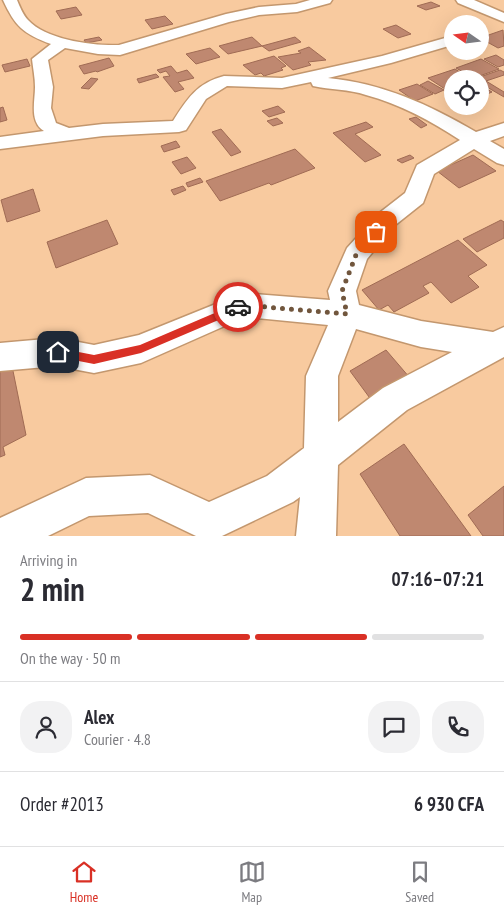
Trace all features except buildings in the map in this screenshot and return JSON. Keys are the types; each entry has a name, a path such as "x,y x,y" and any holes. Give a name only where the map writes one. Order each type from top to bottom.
{"street":[{"path":"10,0 24,25 63,42 96,50 120,50 226,18 297,8 325,0"},
{"path":"239,0 259,12"},
{"path":"463,0 504,19"},
{"path":"489,24 504,19"},
{"path":"63,42 40,59 44,88 42,108 48,126 68,135"},
{"path":"291,81 384,60 444,42"},
{"path":"0,143 68,135 179,126 199,95 224,81 261,83 291,81 329,82 382,92 430,115 504,158"},
{"path":"316,536 321,457 322,376 347,314 342,291 356,255 386,220 415,197 425,170 474,140 504,128"},
{"path":"0,357 58,352 94,359 141,349 243,305 347,314 422,334 500,343"},
{"path":"6,536 86,497 150,494 209,522 280,489 395,399 500,343"}],"way so far":[{"path":"238,307 243,305 347,314 342,291 356,255 376,232"}],"route":[{"path":"58,352 94,359 141,349 238,307"}]}
